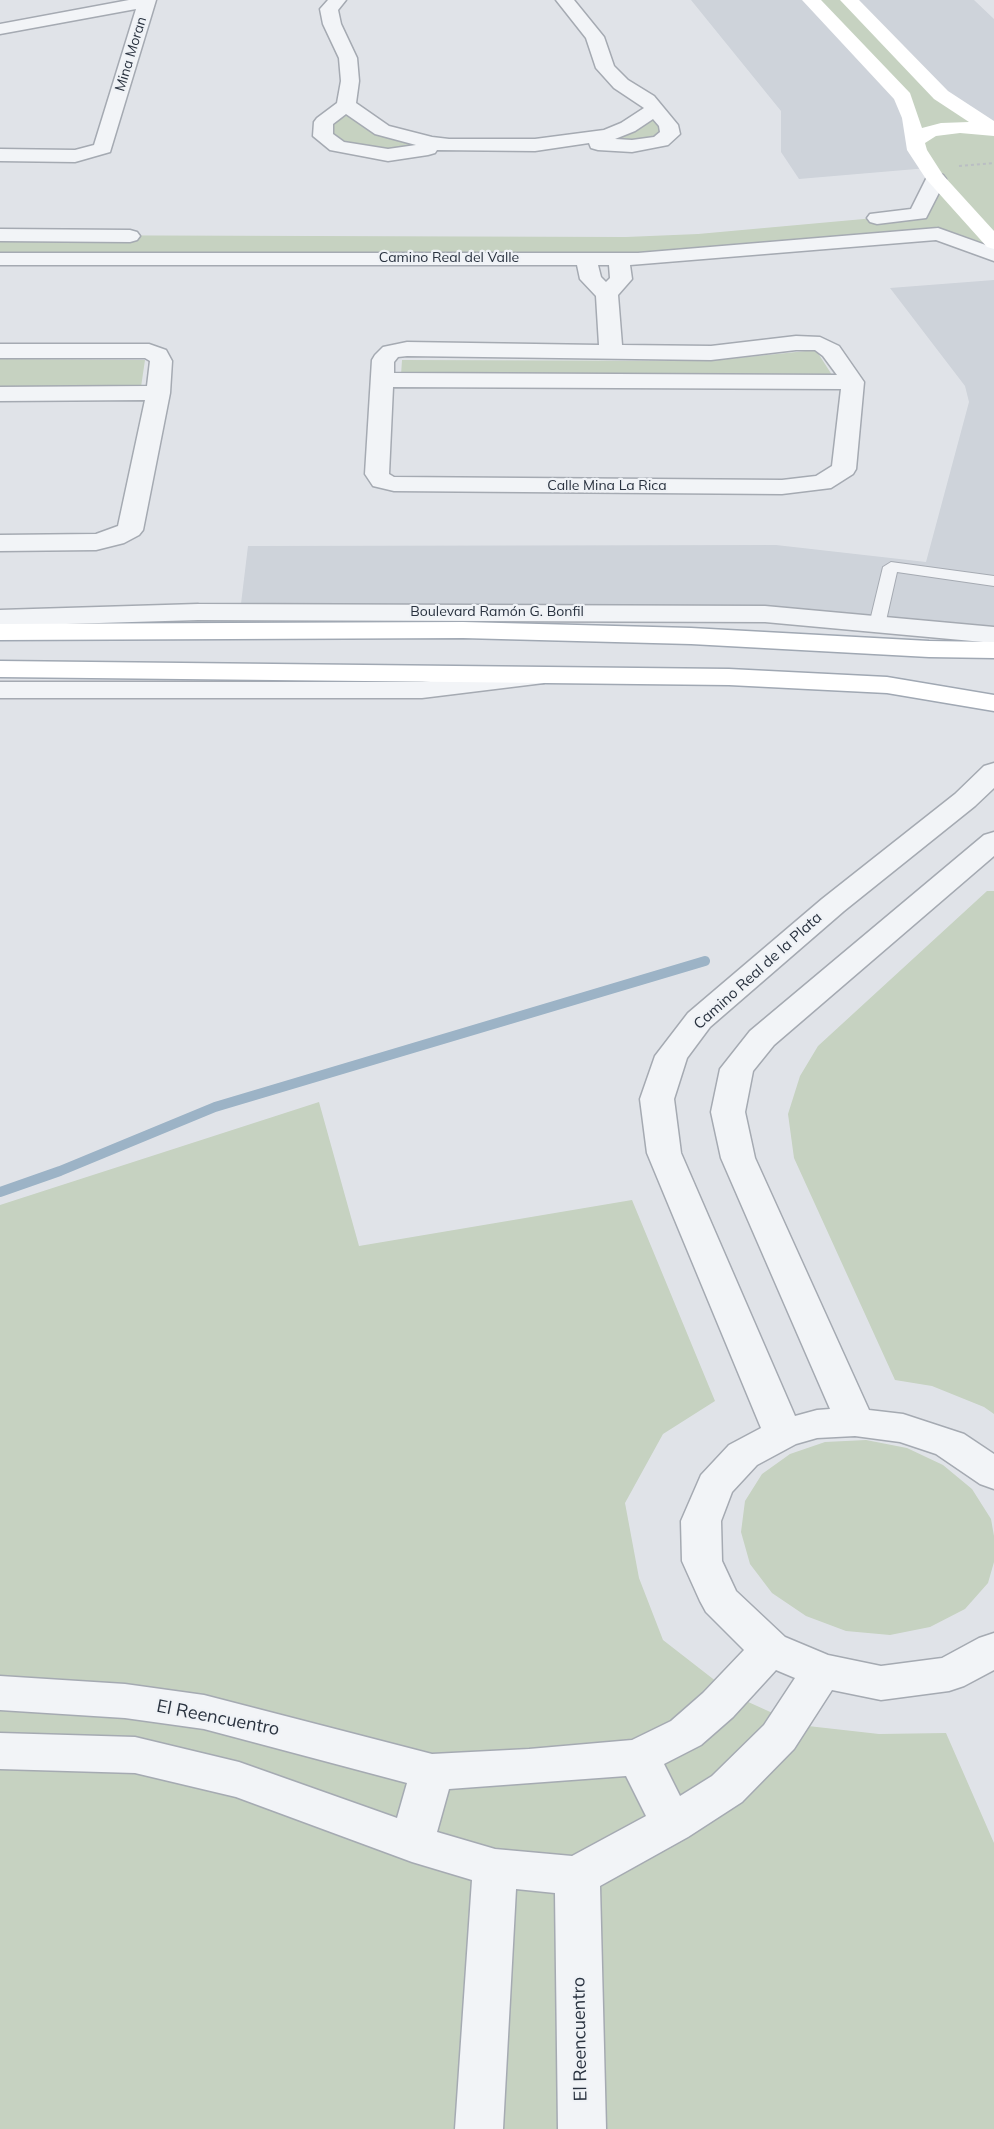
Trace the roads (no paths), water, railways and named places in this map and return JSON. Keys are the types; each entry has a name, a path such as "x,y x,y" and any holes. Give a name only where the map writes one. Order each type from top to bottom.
{"main road":[{"path":"811,0 903,97 911,118 916,150 936,179 994,243"},
{"path":"849,0 941,95 994,130"},
{"path":"915,141 929,132 941,129 960,127 994,130"},
{"name":"Boulevard Ramón G. Bonfil","path":"0,632 464,630 691,636 930,649 994,650"},
{"path":"0,669 729,677 887,685 994,703"}],"street":[{"path":"337,0 329,9 332,24 348,58 350,81 346,105 324,122 324,136 337,146 388,155 449,145"},
{"path":"565,0 595,37 605,68 621,84 647,100 668,125 670,134 661,141 632,146 573,141"},
{"name":"Mina Moran","path":"0,29 147,1 103,148 75,156 0,155"},
{"path":"346,105 382,130 431,143 449,145 536,145 608,135 628,128 655,109"},
{"path":"856,220 914,214 936,179"},
{"name":"Camino Real del Valle","path":"914,214 933,235"},
{"path":"0,235 150,236"},
{"name":"Camino Real del Valle","path":"3,265 309,258 618,259 675,257 933,235 994,255"},
{"path":"309,258 312,237"},
{"path":"586,259 591,279 608,294"},
{"path":"611,352 608,294 621,279 618,259"},
{"name":"Calle Mina La Rica","path":"820,344 831,351 853,382 844,469 822,483 770,487 394,484 382,481 377,474 383,360 391,352 406,349 611,352 711,352 820,344"},
{"path":"0,351 149,351 158,355 161,361 158,393 130,530 115,538 96,542 0,543"},
{"path":"383,380 853,382"},
{"path":"0,394 158,393"},
{"name":"Boulevard Ramón G. Bonfil","path":"0,618 198,612 765,614 994,635"},
{"path":"0,690 422,690 568,674"},
{"name":"Camino Real de la Plata","path":"783,1434 664,1154 657,1099 671,1056 699,1020 833,905 965,800 994,772"},
{"path":"855,1422 738,1158 728,1112 737,1069 762,1038 994,842"},
{"path":"994,1474 950,1444 903,1428 855,1422 817,1424 783,1434 743,1455 715,1485 701,1521 702,1561 720,1601 770,1649 822,1671 881,1683 949,1674 994,1650"},
{"name":"El Reencuentro","path":"0,1693 125,1701 204,1712 432,1772 529,1767 638,1757 686,1733 718,1705 770,1649"},
{"path":"0,1751 135,1755 239,1780 412,1843 495,1868 577,1876 672,1824 727,1789 779,1737 822,1671"},
{"path":"638,1757 672,1824"},
{"path":"412,1843 432,1772"},
{"path":"479,2129 495,1868"},
{"name":"El Reencuentro","path":"577,1876 582,2129"}],"lane":[{"path":"877,625 891,567 994,581"}],"waterway":[{"path":"0,1192 60,1171 215,1107 705,961"}]}
